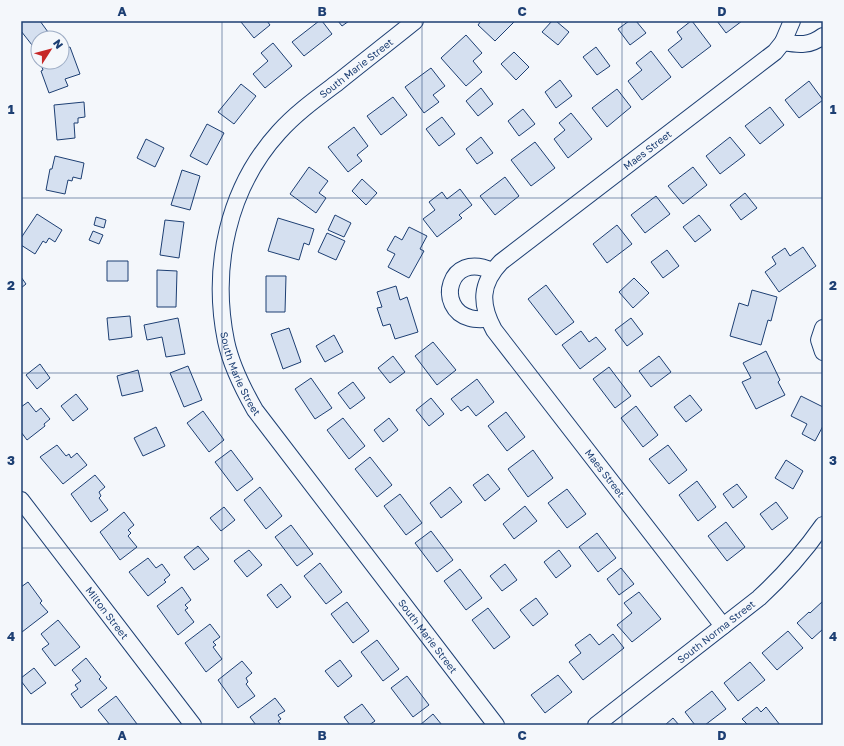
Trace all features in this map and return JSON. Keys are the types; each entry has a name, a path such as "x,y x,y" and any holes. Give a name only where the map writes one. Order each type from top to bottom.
{"street":[{"name":"South Marie Street","path":"415,21 299,112 279,132 266,149 247,179 233,210 223,250 220,271 221,308 226,342 237,375 255,410 496,725"},
{"name":"Maes Street","path":"723,626 499,336 488,319 485,292 487,282 492,271 501,262 775,52 783,42 792,21"},
{"path":"783,42 799,45 814,42 823,36"},
{"path":"488,319 475,320 467,318 456,310 450,299 450,287 460,271 466,268 478,266 492,271"},
{"path":"823,328 819,340 823,352"},
{"name":"Milton Street","path":"21,500 193,725"},
{"name":"South Norma Street","path":"596,725 723,626 774,583 797,559 823,525"}],"building":[{"path":"21,21 40,21 47,30 30,30 30,42 21,31"},
{"path":"267,21 270,25 254,38 241,22"},
{"path":"319,21 322,21 332,34 304,56 292,42"},
{"path":"338,21 349,21 342,26"},
{"path":"481,21 515,21 495,41 478,25"},
{"path":"552,21 556,21 569,32 558,45 542,32"},
{"path":"629,21 636,21 646,33 630,45 618,29"},
{"path":"691,21 711,46 682,68 668,50 682,39 677,32"},
{"path":"717,21 742,21 726,33"},
{"path":"466,35 482,53 473,61 482,72 466,86 441,58"},
{"path":"273,43 292,66 265,88 253,74 268,61 261,53"},
{"path":"70,47 80,74 65,79 68,86 49,93 41,71 70,70"},
{"path":"596,47 610,66 597,75 583,57"},
{"path":"651,51 671,77 642,100 628,81 642,70 636,63"},
{"path":"514,52 529,67 516,80 501,64"},
{"path":"431,68 445,86 433,95 439,102 424,113 405,87"},
{"path":"560,80 572,96 556,108 545,92"},
{"path":"809,81 823,100 799,118 785,100"},
{"path":"241,84 256,96 234,124 218,112"},
{"path":"481,88 493,104 478,116 466,101"},
{"path":"617,89 631,107 607,127 592,108"},
{"path":"393,97 407,115 381,135 367,116"},
{"path":"84,102 85,117 78,118 78,123 74,123 75,138 57,140 54,105"},
{"path":"770,107 784,125 760,144 745,126"},
{"path":"523,109 535,124 519,136 508,121"},
{"path":"571,113 592,139 568,158 554,139 565,130 559,123"},
{"path":"442,117 455,134 439,146 426,129"},
{"path":"207,124 224,133 207,165 190,156"},
{"path":"354,127 368,146 357,155 362,161 348,172 328,147"},
{"path":"481,137 493,153 477,164 466,149"},
{"path":"730,137 745,155 720,174 706,156"},
{"path":"146,139 164,148 155,167 137,158"},
{"path":"535,142 555,168 531,186 511,160"},
{"path":"55,156 84,163 81,179 73,177 72,181 68,180 65,194 46,190 50,169 52,169"},
{"path":"309,167 328,181 319,193 326,198 316,213 290,194"},
{"path":"693,167 707,185 683,204 668,186"},
{"path":"182,170 200,176 190,210 171,205"},
{"path":"505,177 519,196 495,215 480,196"},
{"path":"362,179 377,193 366,205 352,191"},
{"path":"460,189 472,205 459,215 462,218 437,237 423,219 435,210 429,202 442,192 447,199"},
{"path":"745,193 757,208 741,220 730,205"},
{"path":"656,196 670,214 645,233 631,215"},
{"path":"37,214 62,230 55,242 49,238 46,243 43,241 35,254 21,245 21,238"},
{"path":"335,215 351,223 344,237 328,230"},
{"path":"699,215 711,230 695,242 683,227"},
{"path":"96,217 106,220 104,228 94,225"},
{"path":"278,218 314,229 309,245 304,243 299,260 268,251"},
{"path":"165,220 184,222 179,258 160,255"},
{"path":"617,225 632,244 607,263 593,244"},
{"path":"409,227 427,236 420,249 424,251 409,278 388,267 395,254 387,250 395,236 402,240"},
{"path":"93,231 103,235 99,244 89,240"},
{"path":"327,233 345,241 336,260 318,252"},
{"path":"803,247 816,266 779,292 765,272 776,264 772,257 785,248 790,256"},
{"path":"667,250 679,266 663,278 651,262"},
{"path":"107,261 128,261 128,281 107,281"},
{"path":"157,270 177,271 176,307 157,307"},
{"path":"266,276 286,276 285,312 266,312"},
{"path":"21,277 26,284 21,288"},
{"path":"634,278 649,293 633,308 619,292"},
{"path":"546,285 574,322 556,335 528,299"},
{"path":"396,286 400,300 407,297 418,332 395,339 390,324 383,326 377,308 382,307 377,292"},
{"path":"752,290 777,297 771,321 768,320 761,345 730,336 739,303 748,306"},
{"path":"130,316 132,337 109,340 107,318"},
{"path":"178,318 185,354 166,357 162,337 147,340 144,325"},
{"path":"631,318 643,334 627,346 615,330"},
{"path":"289,328 301,362 283,369 271,334"},
{"path":"581,331 589,342 596,337 606,349 580,369 562,345"},
{"path":"334,335 343,352 325,362 316,346"},
{"path":"433,342 456,370 437,385 415,356"},
{"path":"766,351 780,380 778,382 785,395 756,409 742,382 751,378 743,363"},
{"path":"393,356 405,372 390,383 378,368"},
{"path":"659,356 671,372 651,387 639,371"},
{"path":"40,364 50,378 37,389 26,375"},
{"path":"188,366 202,400 184,407 170,373"},
{"path":"609,367 631,396 615,408 593,379"},
{"path":"138,370 143,391 122,396 117,376"},
{"path":"311,378 332,408 315,419 295,389"},
{"path":"477,379 494,402 476,416 468,406 461,411 451,399"},
{"path":"353,382 365,398 350,409 338,393"},
{"path":"76,394 88,409 73,421 61,406"},
{"path":"690,395 702,410 686,422 674,407"},
{"path":"801,396 823,407 823,426 815,441 802,434 807,424 791,416"},
{"path":"431,398 444,414 429,426 416,410"},
{"path":"28,402 36,412 41,408 50,419 44,424 45,426 27,440 21,432 21,407"},
{"path":"636,406 658,435 643,447 621,418"},
{"path":"203,411 224,440 209,452 187,423"},
{"path":"506,412 525,437 507,451 488,426"},
{"path":"343,418 365,446 349,459 327,430"},
{"path":"389,418 398,430 383,442 374,430"},
{"path":"156,427 165,446 143,456 134,438"},
{"path":"57,445 66,456 69,454 71,458 77,453 87,465 63,484 40,457"},
{"path":"668,445 687,470 669,484 649,459"},
{"path":"231,450 253,479 237,491 215,462"},
{"path":"533,450 553,478 528,497 508,469"},
{"path":"370,457 392,485 377,497 355,469"},
{"path":"786,460 803,471 793,489 775,478"},
{"path":"488,474 500,489 485,501 473,485"},
{"path":"95,475 105,487 99,492 101,496 99,498 108,510 91,522 71,494"},
{"path":"697,481 716,507 698,521 679,495"},
{"path":"737,484 747,497 733,508 723,494"},
{"path":"260,487 282,516 266,529 244,500"},
{"path":"450,487 462,502 441,518 430,503"},
{"path":"567,489 586,514 567,528 548,503"},
{"path":"400,494 422,523 406,535 384,506"},
{"path":"776,502 788,518 772,530 760,514"},
{"path":"525,506 537,521 514,539 503,524"},
{"path":"224,507 235,520 221,531 210,518"},
{"path":"124,512 134,525 128,530 131,533 128,536 137,547 120,560 100,532"},
{"path":"726,522 745,547 727,561 708,536"},
{"path":"291,525 313,554 297,566 275,537"},
{"path":"431,531 453,560 437,572 415,543"},
{"path":"597,533 616,558 598,572 579,547"},
{"path":"198,546 209,559 194,570 184,557"},
{"path":"249,550 262,565 247,577 234,561"},
{"path":"559,550 571,566 556,578 544,562"},
{"path":"148,558 156,568 162,564 170,575 164,580 166,582 148,596 129,572"},
{"path":"320,563 342,592 326,604 304,576"},
{"path":"505,564 517,580 502,591 490,576"},
{"path":"621,568 634,584 619,595 607,579"},
{"path":"460,569 482,598 466,610 444,581"},
{"path":"28,582 42,601 40,603 48,612 22,632 21,587"},
{"path":"281,584 291,597 277,608 267,595"},
{"path":"182,587 191,600 185,605 188,608 185,610 194,622 178,635 157,606"},
{"path":"639,592 661,619 632,642 617,625 632,613 624,603"},
{"path":"536,598 548,614 533,626 520,610"},
{"path":"823,601 823,629 812,639 797,623"},
{"path":"347,602 369,631 353,643 331,614"},
{"path":"488,608 510,637 494,649 472,620"},
{"path":"58,620 80,647 55,666 42,649 49,644 41,634"},
{"path":"210,624 220,637 213,642 216,645 213,647 222,659 206,672 185,643"},
{"path":"788,631 803,648 777,670 762,653"},
{"path":"590,634 599,645 613,634 624,648 583,680 569,662 581,653 575,645"},
{"path":"377,640 399,669 383,681 361,652"},
{"path":"86,658 101,677 99,679 107,688 81,708 71,694 78,689 75,685 81,681 72,670"},
{"path":"340,660 352,676 338,687 325,671"},
{"path":"242,661 252,673 246,678 248,682 246,684 255,696 238,708 218,680"},
{"path":"750,662 765,680 738,701 724,683"},
{"path":"34,668 46,683 31,694 21,681 21,678"},
{"path":"558,675 572,692 545,713 531,695"},
{"path":"407,676 429,705 413,717 391,688"},
{"path":"712,691 726,709 705,725 695,725 685,712"},
{"path":"116,696 137,724 110,725 98,710"},
{"path":"275,698 285,711 278,715 281,719 278,721 281,725 256,725 250,717"},
{"path":"362,704 375,721 369,725 350,725 344,717"},
{"path":"757,707 761,712 766,707 780,725 748,725 742,719"},
{"path":"433,714 442,725 420,725"},
{"path":"673,718 679,725 665,725"}]}
